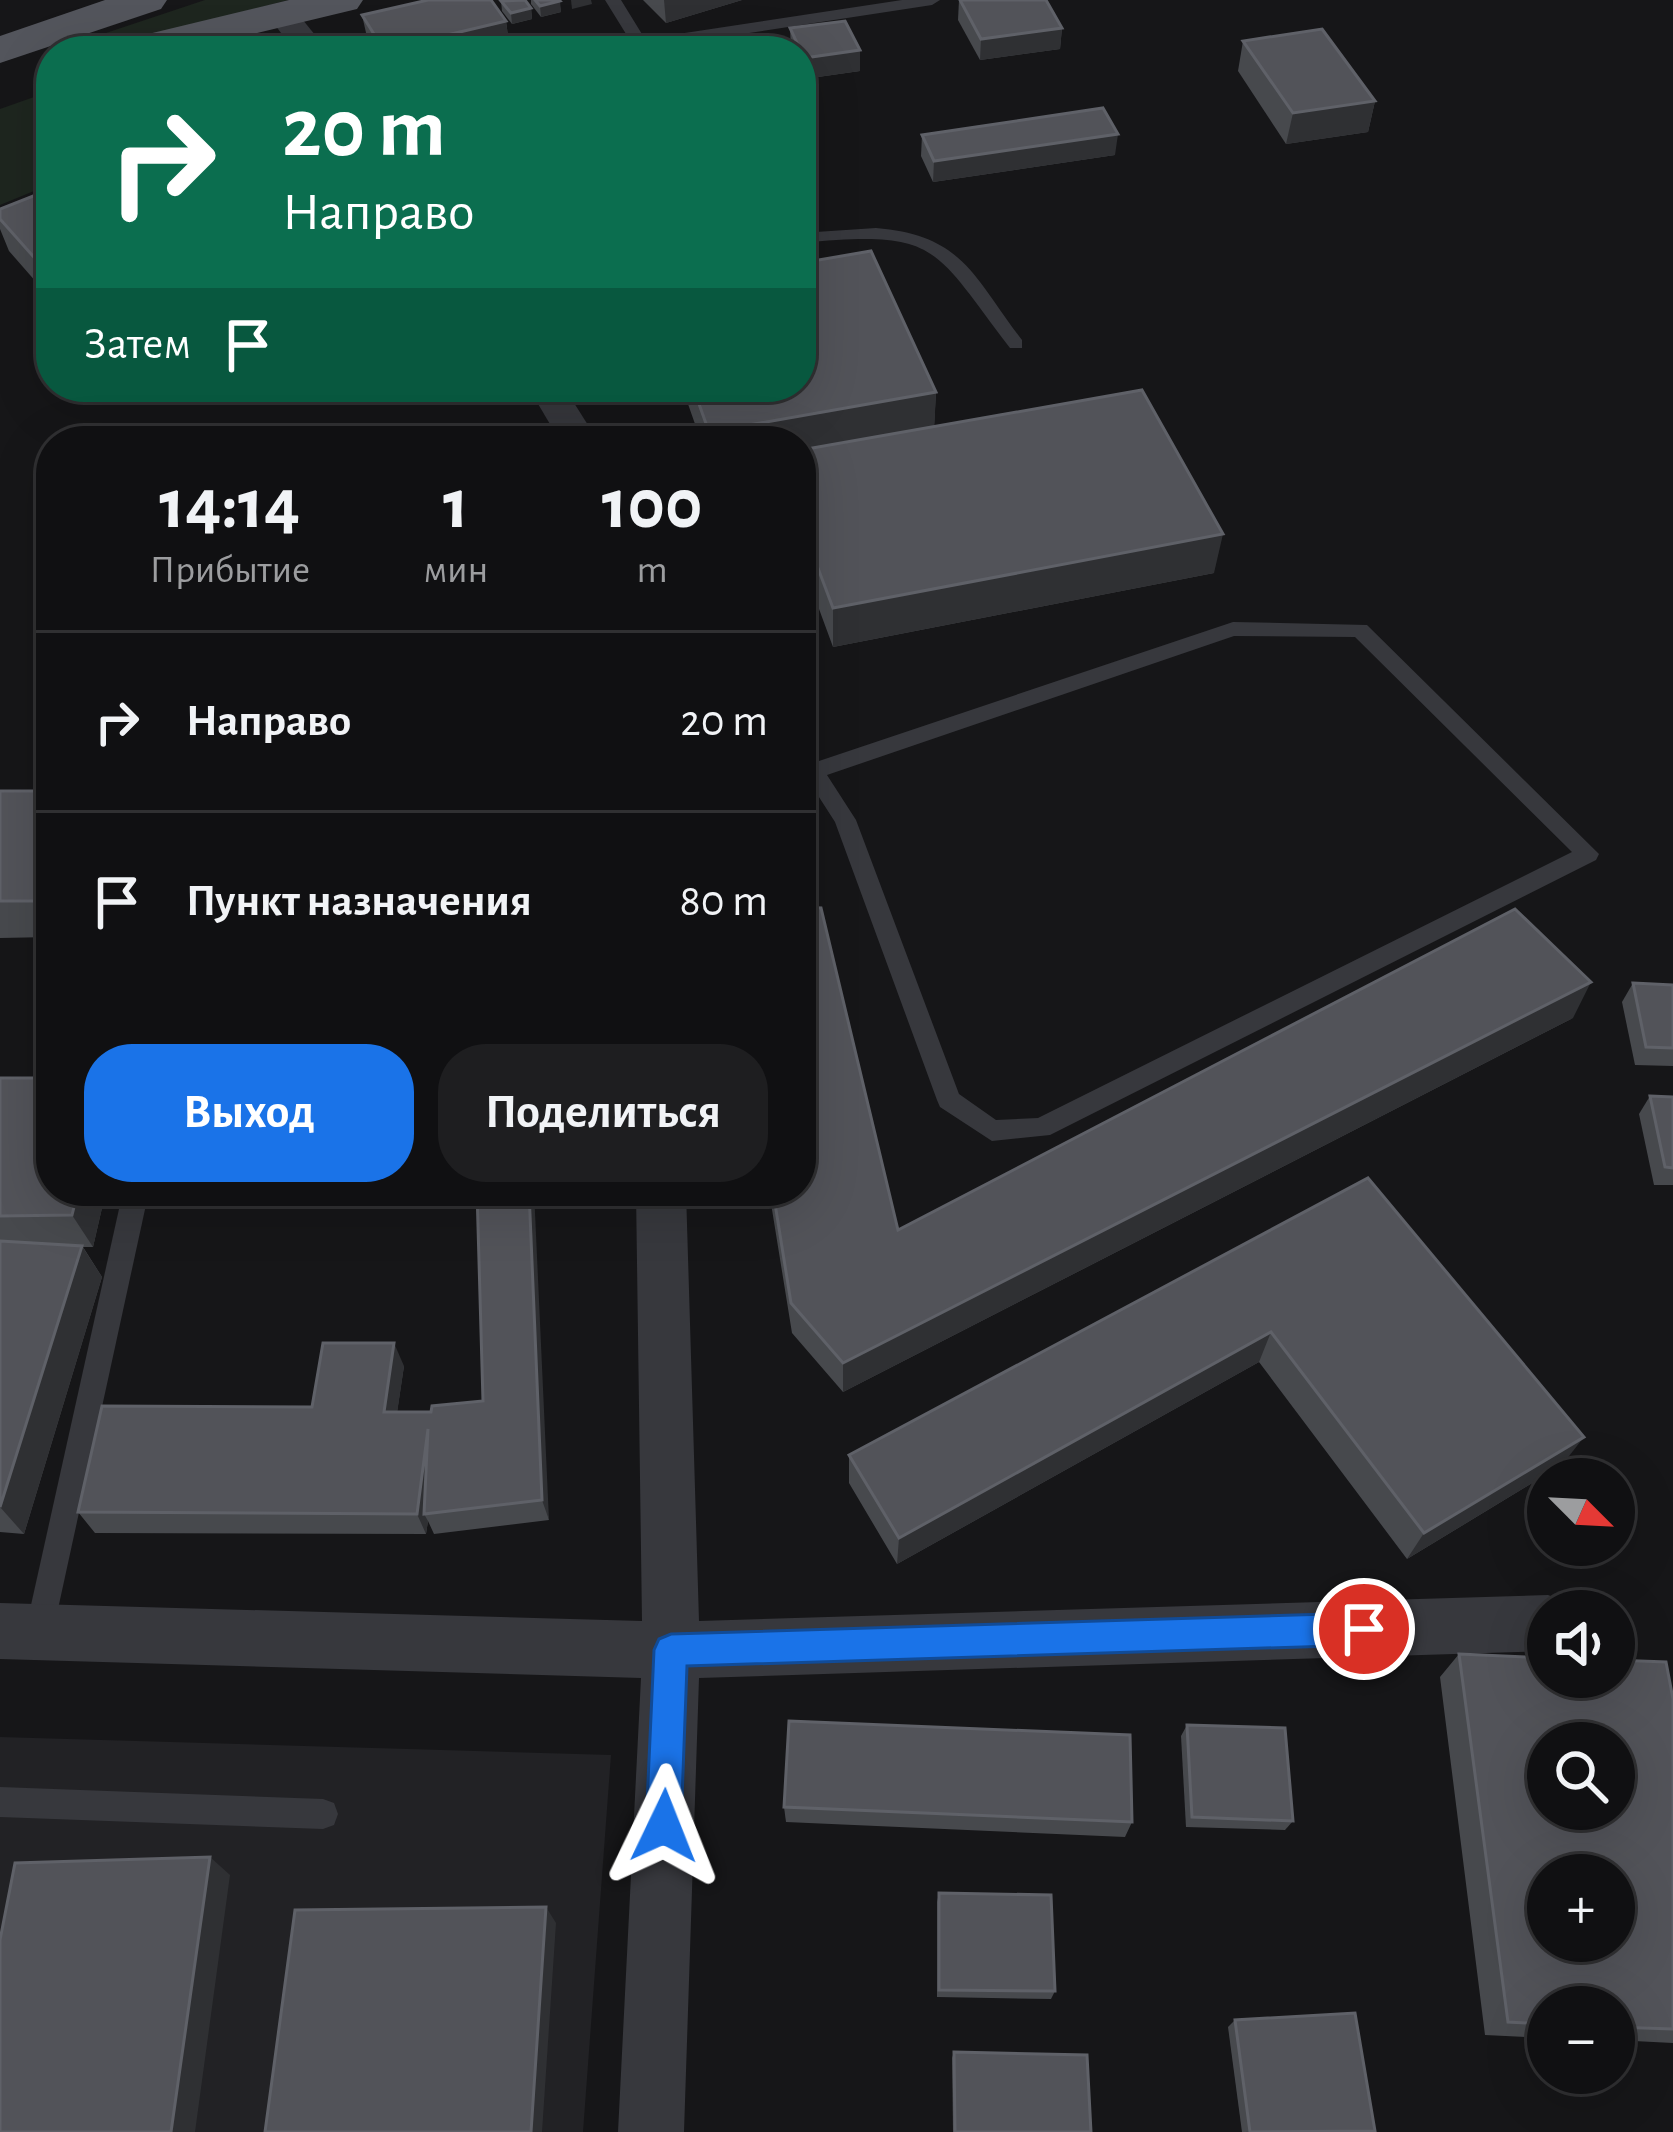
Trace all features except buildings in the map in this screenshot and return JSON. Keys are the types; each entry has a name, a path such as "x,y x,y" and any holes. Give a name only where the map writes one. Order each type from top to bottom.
{"main road":[{"path":"0,50 93,7 146,0"},
{"path":"196,36 342,0"}],"street":[{"path":"283,16 300,36"},
{"path":"651,2132 671,1650 661,1206"},
{"path":"20,1632 671,1650 1527,1624"}],"lane":[{"path":"613,0 635,36"},
{"path":"693,36 932,0"},
{"path":"816,236 855,232 909,239 946,254 1016,344"},
{"path":"816,759 1233,629 1360,630 1588,854 1041,1128 992,1131 949,1100 845,820 816,774"},
{"path":"20,1632 132,1206"},
{"path":"0,1802 323,1814"}],"shaded area":[{"path":"205,0 288,0 152,36 97,36"},
{"path":"36,96 36,190 0,205 0,109"},
{"path":"0,1737 611,1755 583,2132 0,2132"}],"route":[{"path":"664,1826 671,1650 1364,1629"}]}
